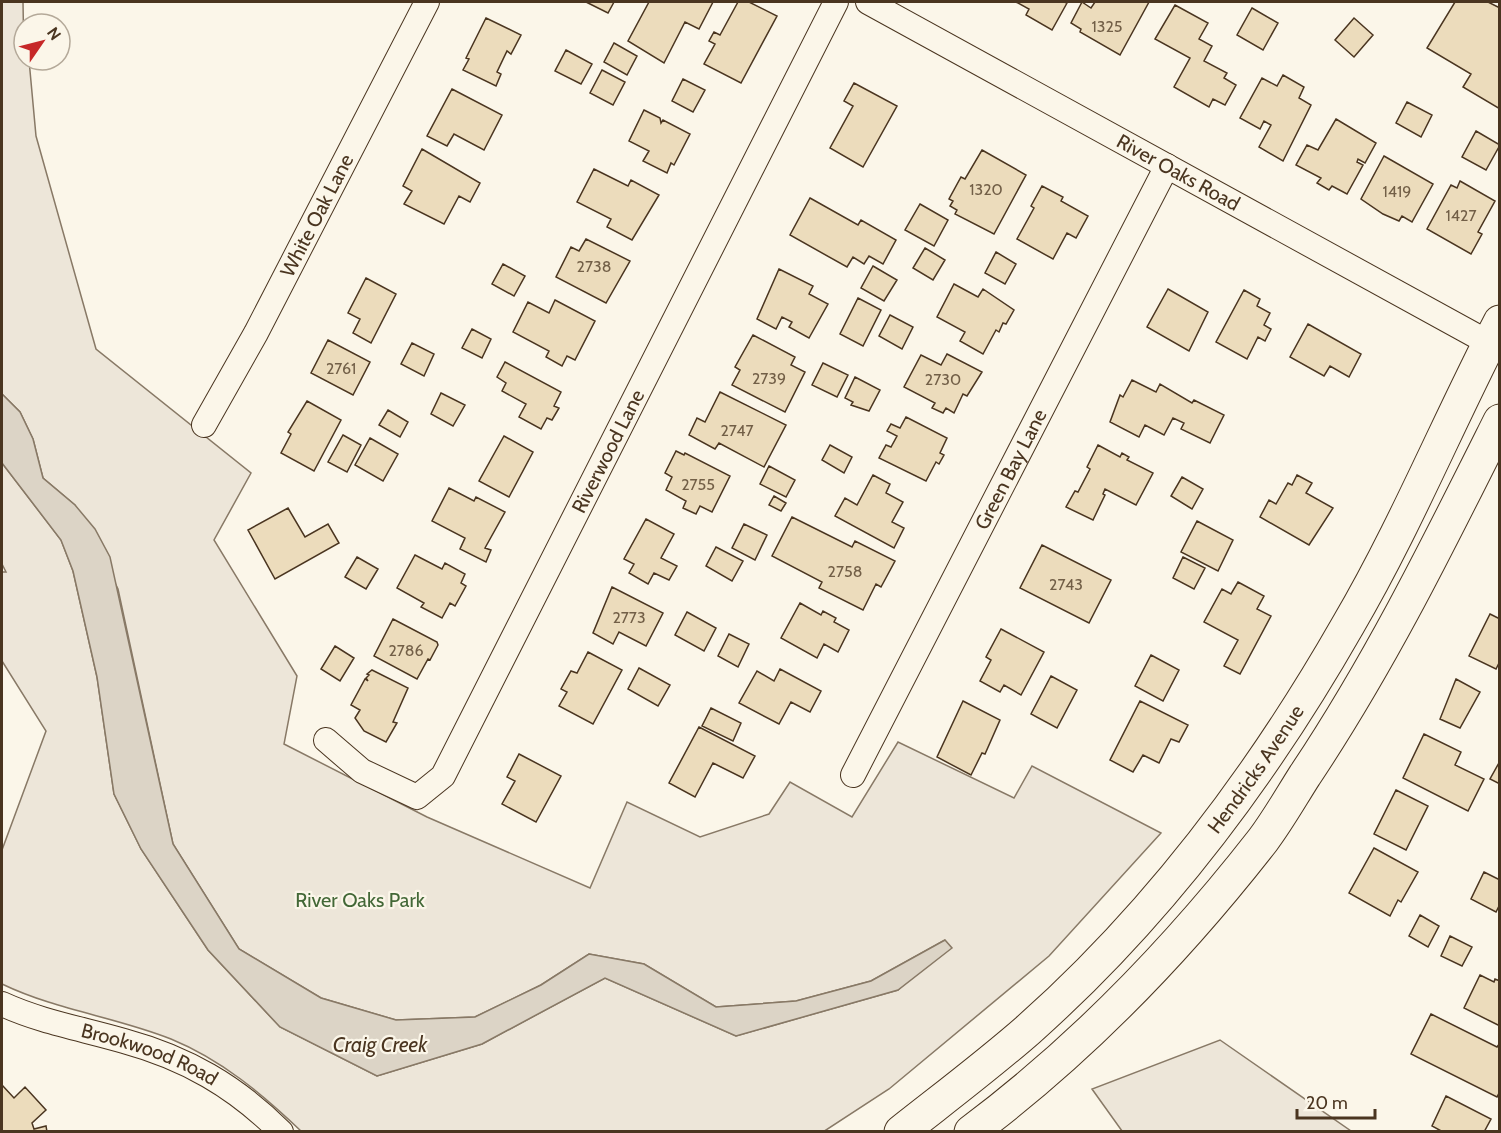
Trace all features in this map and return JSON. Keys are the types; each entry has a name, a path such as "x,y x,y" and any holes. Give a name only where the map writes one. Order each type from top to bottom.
{"main road":[{"name":"Hendricks Avenue","path":"901,1131 973,1076 1065,995 1132,927 1224,816 1290,722 1350,623 1494,333"},
{"path":"971,1131 1003,1108 1092,1030 1165,957 1264,838 1330,738 1385,643 1500,421"}],"street":[{"name":"White Oak Lane","path":"204,425 256,333 427,2"},
{"name":"Riverwood Lane","path":"326,740 362,771 417,797 443,776 836,2"},
{"name":"River Oaks Road","path":"868,2 1167,166 1494,333"},
{"name":"Green Bay Lane","path":"854,775 1167,166"},
{"name":"Brookwood Road","path":"2,1004 50,1022 162,1053 212,1075 281,1131"}],"green space":[{"name":"River Oaks Park","path":"2,2 23,2 23,12 12,12 12,72 30,72 36,136 96,349 251,473 214,540 297,676 284,744 427,817 590,888 627,802 700,837 769,814 790,782 852,817 898,742 1014,798 1032,766 1161,833 1049,956 889,1089 823,1132 301,1131 240,1079 190,1047 150,1031 65,1007 2,984 2,850 46,731 2,661 2,572 6,572 2,564 2,463 61,540 73,571 97,677 114,794 141,849 208,950 280,1027 377,1076 482,1044 605,978 736,1036 898,990 945,940 871,981 796,1001 716,1007 644,964 589,954 541,985 475,1017 396,1020 321,998 239,949 173,844 118,589 75,505 43,478 33,439 20,412 2,394"},
{"path":"1220,1040 1351,1131 1122,1131 1092,1089"}],"water":[{"name":"Craig Creek","path":"2,394 20,412 33,439 43,478 75,505 95,529 110,557 173,844 239,949 321,998 396,1020 475,1017 541,985 589,954 644,964 716,1007 796,1001 871,981 945,940 952,948 898,990 736,1036 605,978 482,1044 377,1076 280,1027 208,950 141,849 114,794 97,677 73,571 61,540 2,463"}],"building":[{"path":"586,2 614,2 608,13"},
{"path":"649,2 713,2 699,29 685,22 664,63 628,41"},
{"path":"738,2 749,2 777,16 741,83 704,64 715,44 709,41 714,32 720,35"},
{"path":"1016,2 1067,3 1052,30 1026,15 1029,9"},
{"path":"1082,2 1091,8 1095,2 1149,2 1120,55 1080,32 1081,29 1071,23"},
{"path":"1455,2 1488,2 1500,8 1500,109 1463,87 1471,74 1427,48"},
{"path":"1175,5 1208,23 1199,39 1212,46 1204,61 1227,73 1224,78 1236,85 1225,105 1213,99 1209,107 1174,87 1190,58 1155,39"},
{"path":"1252,8 1278,23 1263,50 1237,35"},
{"path":"486,18 521,35 511,54 507,51 497,72 501,74 496,86 463,70 469,59 466,58"},
{"path":"1354,18 1373,35 1354,57 1335,40"},
{"path":"614,43 637,56 627,75 604,62"},
{"path":"566,50 592,64 581,84 555,71"},
{"path":"602,70 625,82 613,105 590,93"},
{"path":"1283,75 1304,87 1299,98 1311,105 1283,161 1259,147 1271,125 1264,121 1260,129 1240,118 1262,78 1277,86"},
{"path":"683,79 705,90 693,112 672,101"},
{"path":"854,83 897,106 863,167 830,148 853,106 844,101"},
{"path":"452,89 502,115 484,150 454,134 447,146 427,136"},
{"path":"1407,102 1432,115 1421,137 1396,123"},
{"path":"644,110 660,118 661,123 663,120 690,134 674,165 671,163 667,173 643,161 649,151 629,141"},
{"path":"1336,119 1376,143 1365,163 1358,159 1357,162 1363,165 1347,194 1332,186 1329,190 1317,183 1321,178 1296,165 1307,145 1318,150"},
{"path":"1476,131 1500,145 1486,170 1462,157"},
{"path":"422,149 480,183 470,202 459,196 444,224 404,204 412,191 403,186"},
{"path":"982,150 1026,175 994,234 955,214 957,210 950,206 953,201 949,199 961,177 965,179"},
{"path":"1384,156 1433,184 1412,222 1402,216 1399,221 1383,214 1361,199"},
{"path":"594,169 628,186 631,180 659,195 632,240 607,227 611,219 577,202"},
{"path":"1460,181 1495,201 1478,232 1482,234 1471,254 1427,229 1451,185 1457,188"},
{"path":"1042,186 1063,197 1061,201 1088,216 1076,238 1067,233 1053,259 1017,239 1034,208 1031,206"},
{"path":"810,198 858,225 861,220 896,240 883,264 869,256 864,264 853,257 847,267 790,235"},
{"path":"920,204 948,220 934,246 905,230"},
{"path":"586,239 630,261 606,303 556,277 571,247 579,251"},
{"path":"925,248 945,260 933,280 913,268"},
{"path":"996,252 1016,264 1005,284 985,273"},
{"path":"503,264 525,276 514,296 492,284"},
{"path":"873,266 897,280 884,301 861,288"},
{"path":"779,269 813,286 809,294 828,304 809,338 789,327 792,322 782,317 776,329 757,319"},
{"path":"366,278 396,294 371,343 353,333 360,319 348,313"},
{"path":"954,284 978,297 983,289 1014,310 999,332 996,330 983,354 960,341 965,332 937,317"},
{"path":"1168,289 1208,312 1189,351 1147,327"},
{"path":"1244,290 1260,299 1257,306 1270,313 1264,325 1271,329 1265,341 1258,337 1247,359 1216,342"},
{"path":"858,298 881,310 863,346 840,334"},
{"path":"555,300 595,321 575,360 567,356 562,366 546,357 549,351 513,332 528,302 549,313"},
{"path":"890,315 913,327 902,349 879,336"},
{"path":"1308,324 1361,354 1349,377 1330,366 1324,376 1290,357"},
{"path":"472,329 491,339 482,358 462,348"},
{"path":"753,335 795,357 791,365 805,372 785,412 732,385 740,370 735,367"},
{"path":"328,340 370,362 353,395 311,373"},
{"path":"412,343 434,354 424,376 401,364"},
{"path":"947,354 982,372 967,396 963,394 954,413 946,408 943,413 932,408 935,403 904,387 921,355 941,365"},
{"path":"505,362 561,392 554,406 559,408 552,420 547,418 541,429 519,417 526,404 502,391 506,383 497,377"},
{"path":"823,363 848,375 837,397 812,385"},
{"path":"855,377 880,390 869,411 851,405 853,402 845,398"},
{"path":"1132,380 1156,392 1160,384 1192,403 1194,400 1224,415 1210,443 1181,429 1184,423 1173,418 1164,435 1145,425 1139,437 1110,422 1120,395 1123,397"},
{"path":"720,392 786,425 764,467 719,443 715,449 689,435 697,418 705,422"},
{"path":"441,393 465,405 453,426 431,414"},
{"path":"307,401 341,420 314,471 281,453 291,434 288,432"},
{"path":"388,410 408,422 400,437 379,425"},
{"path":"906,417 947,438 940,453 944,455 939,464 936,462 926,481 879,458 886,445 891,447 897,436 887,431 891,424 900,428"},
{"path":"343,435 361,445 347,472 328,462"},
{"path":"504,436 533,452 509,497 479,481"},
{"path":"370,438 398,454 383,481 355,465"},
{"path":"830,445 852,457 844,473 822,460"},
{"path":"1098,445 1120,457 1122,453 1129,457 1127,460 1153,473 1136,505 1105,489 1103,494 1105,495 1093,520 1066,507 1075,491 1078,492 1090,469 1087,467"},
{"path":"676,451 684,455 685,453 730,476 712,512 700,506 696,514 683,508 686,501 666,490 672,477 665,473"},
{"path":"769,466 795,480 786,497 760,484"},
{"path":"873,475 890,484 886,493 903,502 892,522 904,528 894,548 835,516 845,498 857,505"},
{"path":"1297,475 1312,483 1306,493 1333,508 1309,545 1260,517 1269,500 1276,504 1288,483 1292,485"},
{"path":"1182,477 1203,489 1192,509 1171,496"},
{"path":"449,488 474,501 476,497 505,512 485,548 491,550 486,562 460,549 465,538 432,521"},
{"path":"774,496 786,503 781,511 769,505"},
{"path":"288,508 305,537 328,524 339,543 275,579 248,530"},
{"path":"792,517 852,547 855,541 895,561 881,587 876,584 863,610 819,588 822,582 772,556"},
{"path":"646,519 674,534 661,558 677,566 669,580 654,573 648,584 629,573 634,564 624,559"},
{"path":"1197,521 1233,540 1218,571 1181,552"},
{"path":"744,524 767,535 755,560 732,548"},
{"path":"1042,545 1111,580 1089,623 1020,588"},
{"path":"716,547 743,561 732,581 706,566"},
{"path":"415,555 442,569 445,563 465,574 461,583 466,586 455,606 450,603 442,618 421,607 424,603 397,588"},
{"path":"357,557 378,569 366,589 345,577"},
{"path":"1183,557 1205,568 1194,589 1173,578"},
{"path":"1238,582 1264,596 1257,609 1271,616 1240,674 1224,666 1238,640 1204,622 1222,589 1231,594"},
{"path":"612,587 663,613 646,646 619,632 613,644 593,633"},
{"path":"800,603 821,615 823,611 836,618 834,622 849,630 838,652 824,644 817,658 781,638"},
{"path":"687,612 716,628 704,651 675,635"},
{"path":"1490,614 1500,619 1500,661 1496,669 1469,656"},
{"path":"393,619 437,642 438,645 430,660 428,659 417,679 374,656"},
{"path":"1001,629 1044,652 1021,695 1004,685 1000,692 980,681 991,660 986,657"},
{"path":"729,634 749,644 738,667 718,656"},
{"path":"335,646 354,658 340,681 321,669"},
{"path":"588,652 622,670 593,724 559,706 567,692 561,689 571,671 577,673"},
{"path":"1151,655 1179,670 1163,701 1135,686"},
{"path":"639,668 670,685 658,706 628,689"},
{"path":"780,669 821,691 810,712 791,702 779,724 739,703 757,671 774,681"},
{"path":"372,670 408,688 393,722 397,723 386,742 364,731 355,718 360,710 351,705 365,679 368,681 366,678 369,675 367,674"},
{"path":"1051,676 1077,690 1057,728 1031,714"},
{"path":"1456,679 1480,692 1460,728 1440,719"},
{"path":"963,701 1000,720 985,754 982,753 971,775 937,757"},
{"path":"1140,701 1188,725 1179,742 1171,739 1159,763 1143,755 1133,772 1110,760"},
{"path":"711,708 741,723 733,741 702,726"},
{"path":"699,727 755,756 743,778 713,763 695,797 669,783"},
{"path":"1424,734 1461,752 1455,765 1484,779 1468,811 1403,778"},
{"path":"519,754 561,776 536,822 502,804 515,781 507,777"},
{"path":"1500,761 1500,784 1490,779"},
{"path":"1396,790 1428,806 1406,850 1374,834"},
{"path":"1374,848 1418,872 1401,902 1398,900 1390,916 1349,893"},
{"path":"1484,872 1500,880 1500,904 1496,912 1471,899"},
{"path":"1420,915 1439,926 1428,947 1409,936"},
{"path":"1450,936 1472,947 1462,966 1441,956"},
{"path":"1480,975 1494,982 1495,979 1500,981 1500,1026 1464,1008"},
{"path":"1431,1014 1497,1047 1500,1043 1500,1091 1497,1097 1411,1054"},
{"path":"2,1085 14,1098 25,1087 46,1110 32,1123 34,1129 46,1126 47,1132 2,1132"},
{"path":"1446,1096 1491,1119 1484,1132 1443,1132 1432,1126"}]}
